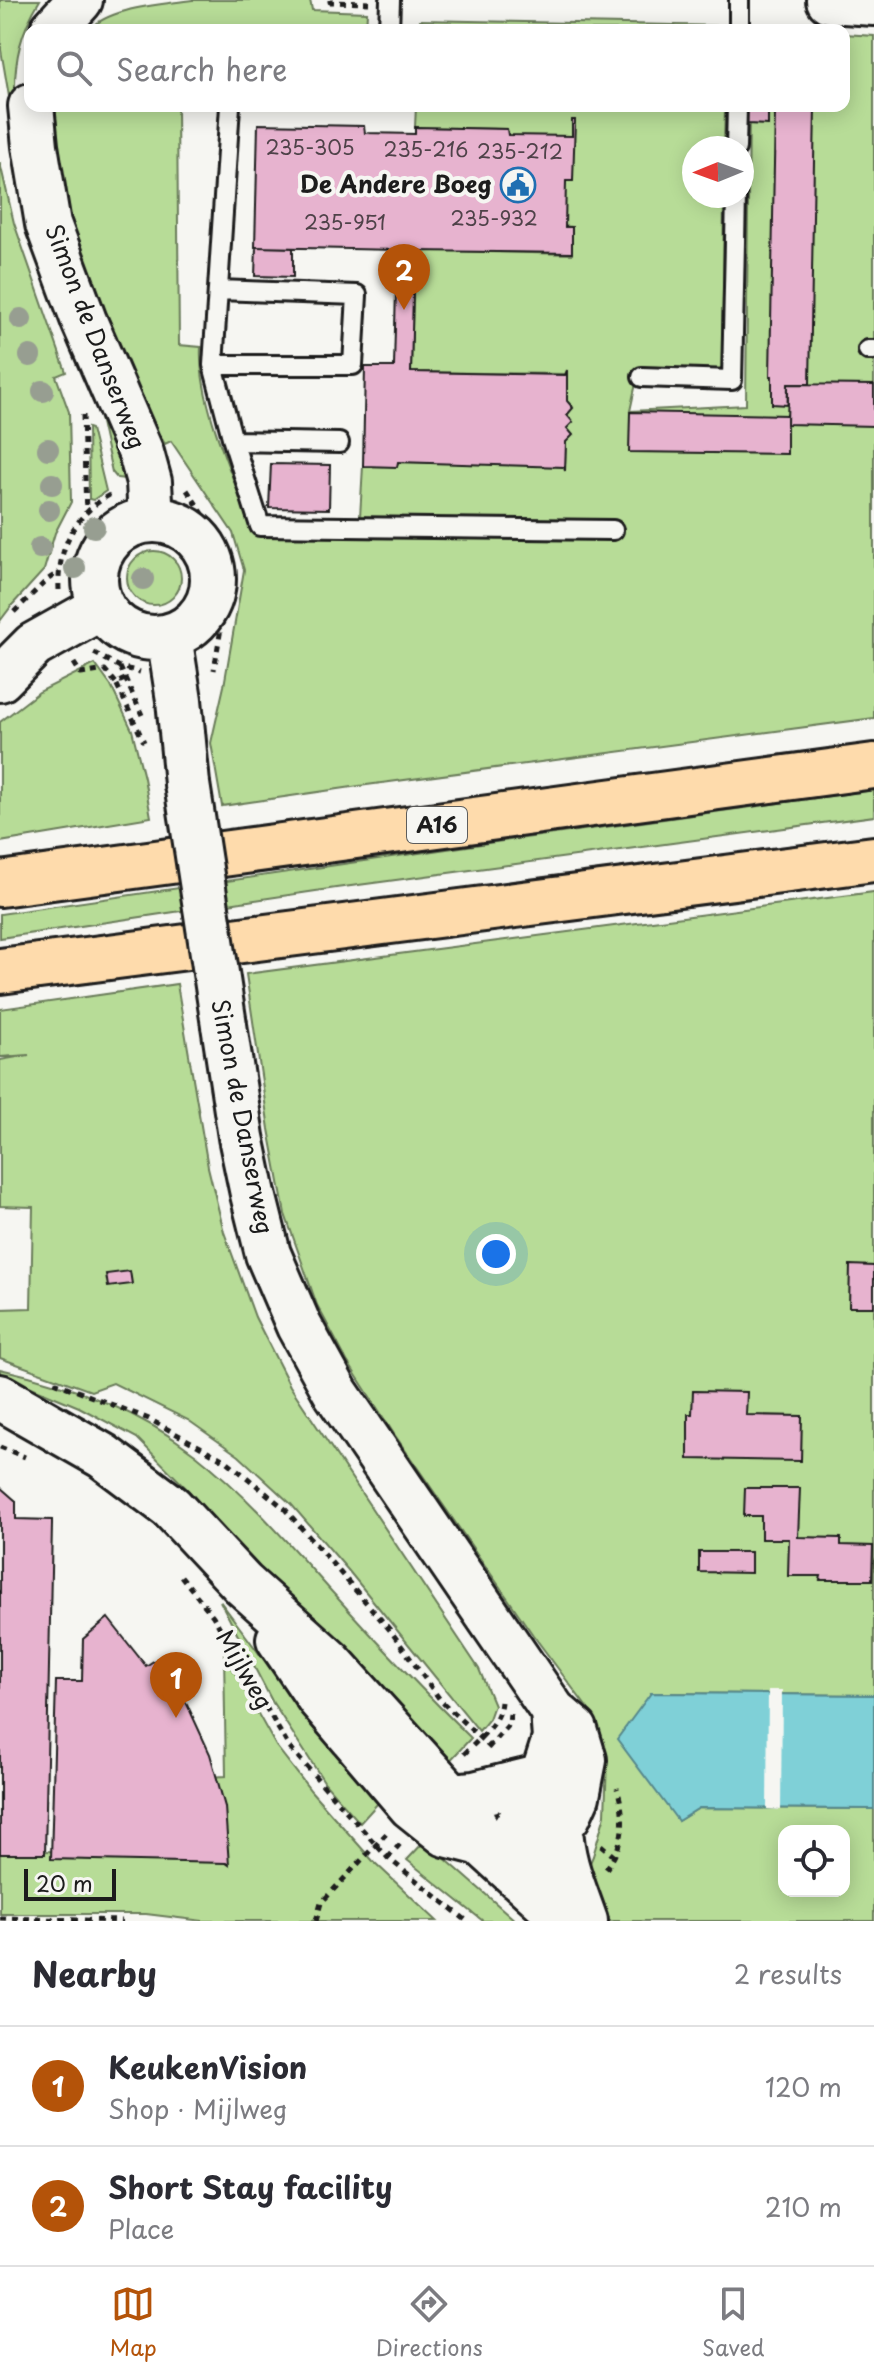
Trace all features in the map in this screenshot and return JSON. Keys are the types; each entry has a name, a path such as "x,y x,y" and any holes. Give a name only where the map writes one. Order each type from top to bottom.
{"highway":[{"name":"A16","path":"0,884 874,766"},
{"path":"0,971 874,859"}],"street":[{"path":"829,0 874,3"},
{"name":"Simon de Danserweg","path":"32,112 48,224 84,321 141,453 150,501"},
{"path":"150,501 163,521 184,528 201,544 211,565 212,588 205,609 189,626 169,636 149,638 130,633 114,623 102,607 95,579 108,542 150,501"},
{"path":"0,679 34,645 102,607"},
{"name":"Simon de Danserweg","path":"169,636 187,784 241,1137 268,1254 299,1326 336,1393 553,1711 575,1730 584,1760 577,1796 560,1826 499,1859"},
{"name":"Mijlweg","path":"0,1397 103,1456 171,1507 243,1584 330,1662 452,1796 469,1810 499,1859 567,1921"},
{"name":"Mijlweg","path":"243,1584 319,1698 401,1795 446,1834 499,1859"},
{"path":"499,1859 538,1792 555,1739 553,1711"},
{"path":"452,1796 474,1794 543,1777"},
{"path":"560,1826 567,1873 585,1921"}],"lane":[{"path":"739,0 739,24"},
{"path":"389,24 390,2"},
{"path":"230,112 213,365 260,526 613,530"},
{"path":"736,136 737,112"},
{"path":"642,377 732,380 736,208"},
{"path":"213,365 353,365 357,295 219,290"},
{"path":"233,441 339,443"}],"path":[{"path":"330,0 390,2"},
{"name":"Simon de Danserweg","path":"82,404 86,512 123,488 150,501"},
{"path":"150,501 160,482 184,488 224,545 232,577 216,653"},
{"path":"6,621 59,572"},
{"path":"120,667 125,679 116,683 150,753"},
{"path":"42,1378 149,1419 228,1462 284,1508 390,1630 441,1701 490,1746"},
{"path":"0,1447 36,1463"},
{"name":"Mijlweg","path":"175,1568 213,1616 289,1747 388,1858 467,1921"},
{"path":"316,1921 321,1903 376,1845"},
{"path":"0,1918 122,1921"}],"green space":[{"path":"0,0 40,0 28,24 24,24 15,95 126,479 117,478 112,472 91,377 16,137 1,50"},
{"path":"192,0 310,0 312,10 367,12 366,24 96,24 110,16"},
{"path":"420,20 623,24 420,24"},
{"path":"850,34 874,36 874,718 222,806 211,743 244,570 233,533 171,441 165,444 127,383 85,280 62,192 55,112 177,112 179,345 201,347 205,393 211,417 255,535 359,534 363,466 397,462 565,465 567,415 573,407 567,401 566,374 411,372 414,250 572,254 572,227 565,226 565,181 508,135 507,129 415,127 416,112 725,112 724,136 682,136 682,208 724,208 722,375 638,374 630,411 746,405 748,208 754,208 754,136 749,136 749,112 850,112"},
{"path":"0,163 14,223 66,372 56,376 69,412 71,502 55,533 44,570 0,621"},
{"path":"88,428 91,429 106,491 93,500 89,499"},
{"path":"154,551 165,553 173,559 179,567 179,589 173,597 165,603 154,605 143,603 135,597 129,589 127,578 129,567 135,559 143,553"},
{"path":"95,664 111,686 132,730 151,817 0,842 0,722 39,692"},
{"path":"874,790 874,816 336,888 0,938 0,914"},
{"path":"874,892 874,1695 651,1693 678,1821 699,1808 874,1809 874,1921 605,1921 578,1891 593,1856 605,1815 607,1761 588,1709 533,1635 347,1361 317,1305 285,1214 246,974"},
{"path":"177,984 208,1167 224,1232 255,1317 290,1386 479,1669 494,1705 489,1719 479,1731 291,1504 239,1456 188,1420 113,1383 91,1391 0,1358 0,1309 31,1308 33,1207 0,1206 0,1060 29,1055 0,1057 0,1009"},
{"path":"0,1369 102,1401 150,1425 195,1454 266,1520 383,1648 471,1738 444,1767 137,1438 79,1407 0,1374"},
{"path":"220,1601 314,1727 379,1802 360,1823 325,1783 273,1703"},
{"path":"224,1653 276,1746 311,1791 373,1861 437,1921 203,1921 146,1914 0,1914 0,1850 206,1855 206,1777 226,1776"},
{"path":"425,1841 516,1921 483,1921 407,1860"}],"water":[{"path":"651,1693 874,1695 874,1809 699,1808 678,1821 617,1739"}],"pier":[{"path":"768,1690 782,1690 781,1810 767,1809"}],"building":[{"path":"747,112 768,112 768,125 747,124"},
{"path":"775,112 815,112 810,384 788,384 788,405 772,404"},
{"path":"572,120 575,120 573,181 566,181 565,227 572,227 572,253 414,251 411,372 565,375 567,370 567,401 573,408 567,415 573,422 567,428 573,435 566,442 565,471 564,467 398,462 397,467 363,466 365,367 394,367 397,250 255,247 258,124 364,126 365,133 415,134 415,127 507,129 508,135 572,136"},
{"path":"256,247 293,248 293,277 255,276"},
{"path":"788,384 874,385 874,426 787,424"},
{"path":"630,412 787,415 787,454 629,452"},
{"path":"271,464 330,465 329,509 269,508"},
{"path":"850,1265 874,1266 874,1307 849,1307"},
{"path":"130,1271 132,1284 108,1287 106,1274"},
{"path":"693,1391 747,1392 746,1415 802,1416 801,1461 688,1459 688,1414 692,1414"},
{"path":"0,1487 16,1501 16,1519 52,1520 45,1854 0,1854"},
{"path":"745,1488 800,1488 798,1537 841,1538 841,1545 873,1546 872,1580 820,1580 821,1576 788,1576 789,1539 761,1539 761,1516 744,1516"},
{"path":"699,1552 751,1552 751,1573 699,1572"},
{"path":"108,1618 146,1666 155,1660 187,1704 210,1754 225,1807 229,1865 51,1859 56,1681 82,1681 83,1639"}],"place":[{"name":"De Andere Boeg","path":"518,185"},
{"name":"Short Stay facility","path":"404,310"},
{"name":"KeukenVision","path":"176,1718"}]}
